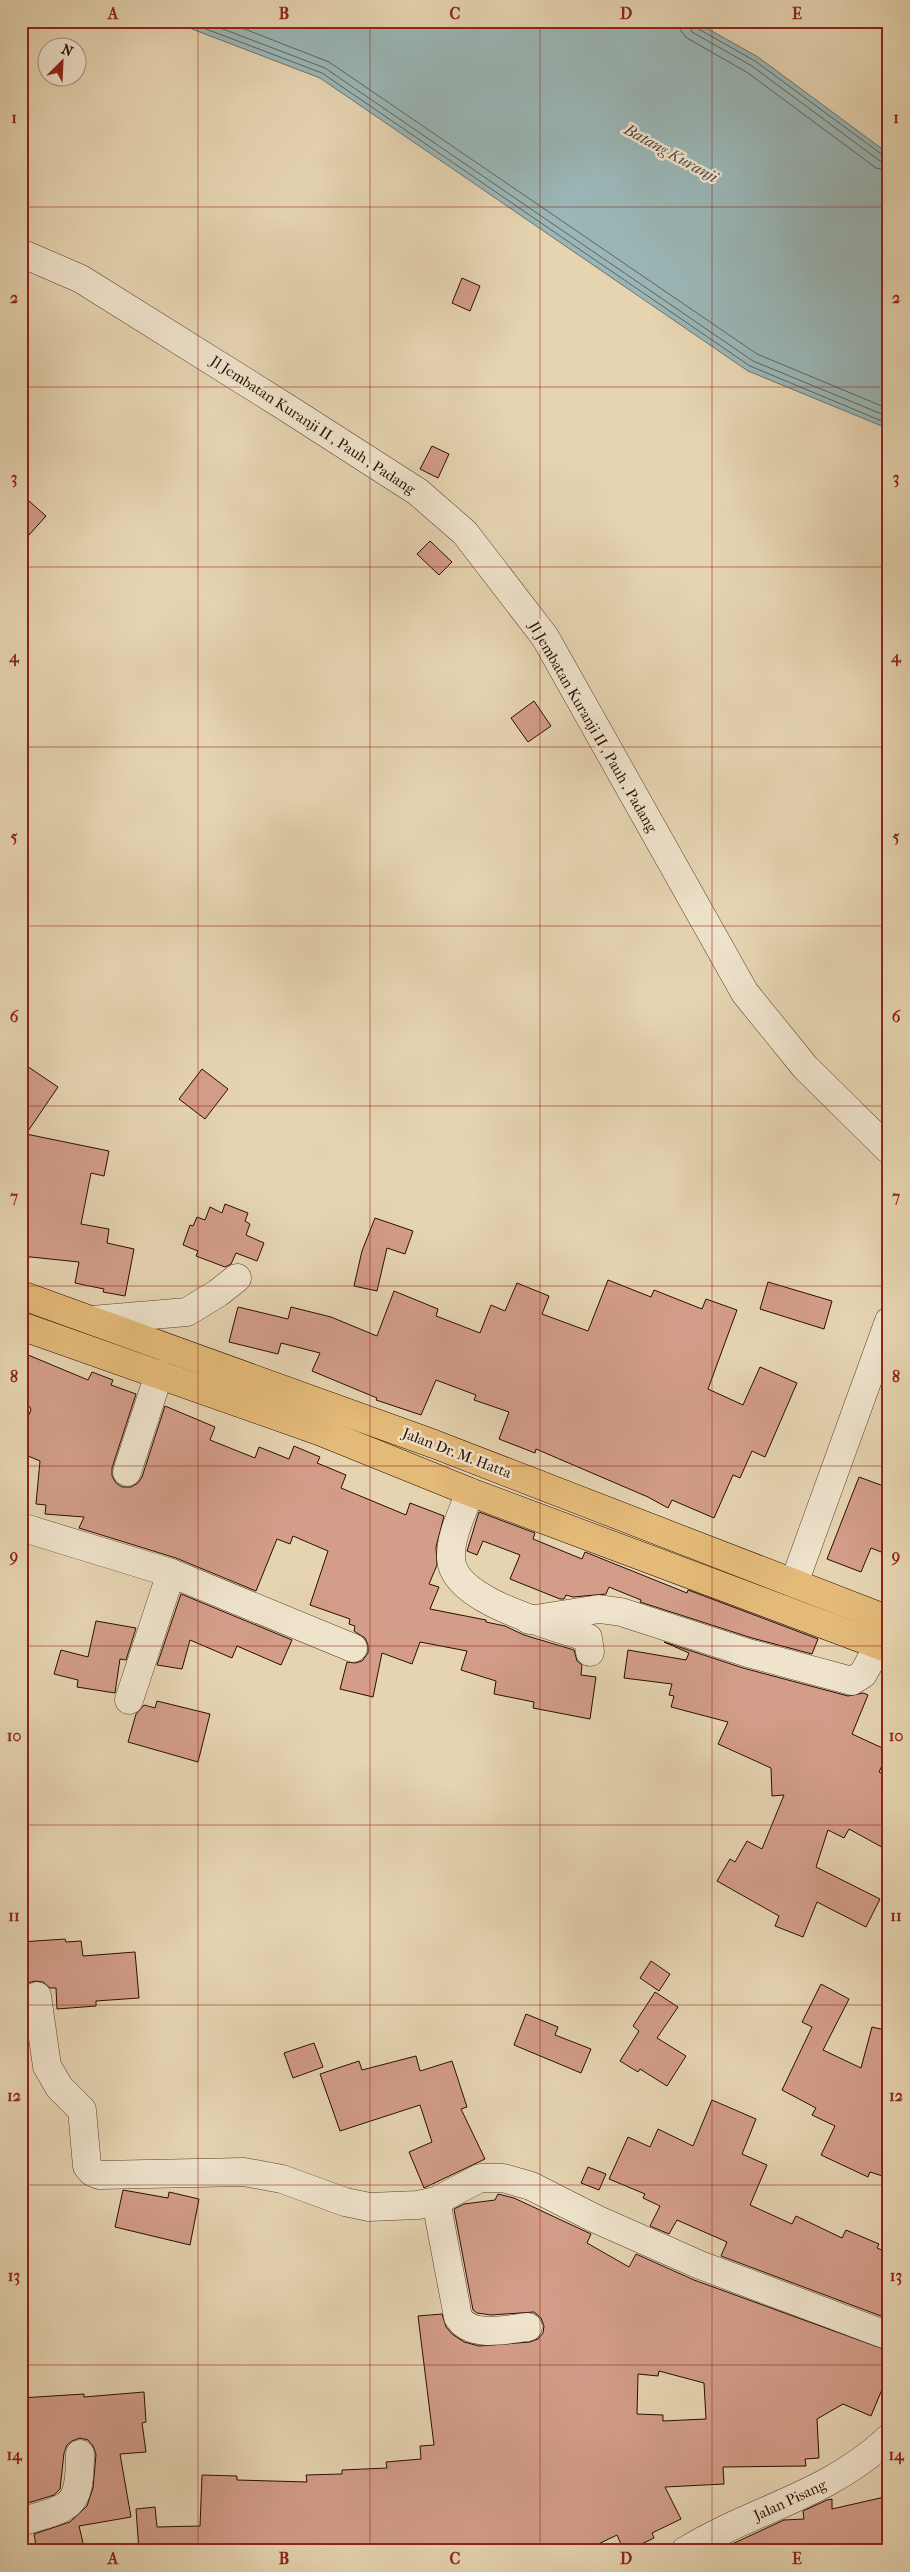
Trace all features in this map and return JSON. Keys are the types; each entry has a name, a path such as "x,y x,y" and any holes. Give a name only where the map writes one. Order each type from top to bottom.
{"main road":[{"name":"Jalan Dr. M. Hatta","path":"21,1295 434,1444 889,1619"},
{"name":"Jalan Dr. M. Hatta","path":"21,1326 320,1431 470,1492 884,1647"}],"street":[{"name":"Jl Jembatan Kuranji II , Pauh , Padang","path":"21,253 81,279 284,406 418,492 465,533 544,637 745,993 805,1067 889,1150"},
{"path":"92,1320 187,1312 218,1293 237,1278"},
{"path":"794,1583 889,1321"},
{"path":"127,1472 159,1374"},
{"path":"470,1492 453,1543 451,1560 454,1570 463,1582 499,1607 529,1620 588,1638 590,1652"},
{"path":"21,1526 171,1573 353,1648"},
{"path":"129,1700 171,1573"},
{"path":"529,1620 599,1609 621,1612 748,1653 852,1681 862,1674 884,1647"},
{"path":"37,1996 47,2066 59,2087 82,2110 87,2166 92,2172 99,2175 244,2172 282,2179 345,2202 370,2207 418,2205 436,2201 480,2178 503,2178 532,2186 596,2219 700,2266 889,2336"},
{"path":"436,2201 458,2317 462,2323 476,2329 486,2330 528,2327"},
{"name":"Jalan Pisang","path":"685,2551 716,2532 780,2507 830,2482 872,2454 889,2438"},
{"path":"21,2522 51,2514 70,2504 75,2496 80,2479 80,2454"}],"water":[{"name":"Batang Kuranji","path":"171,21 694,21 758,57 889,154 889,429 748,371 320,78"}],"building":[{"path":"462,278 480,286 470,311 452,303"},
{"path":"432,446 449,454 438,478 420,469"},
{"path":"21,494 46,516 21,544"},
{"path":"430,541 452,562 439,575 417,554"},
{"path":"534,701 551,726 528,742 511,718"},
{"path":"21,1062 58,1087 26,1134 109,1151 104,1176 91,1173 81,1224 109,1229 107,1243 134,1249 125,1296 103,1292 104,1289 75,1283 79,1262 21,1256"},
{"path":"202,1069 228,1089 205,1119 179,1099"},
{"path":"225,1204 248,1213 245,1221 250,1224 246,1235 264,1243 257,1261 236,1253 231,1264 225,1267 196,1256 198,1251 183,1245 190,1225 193,1226 197,1217 205,1220 210,1207 222,1213"},
{"path":"375,1218 413,1231 405,1254 387,1248 377,1291 354,1286 362,1251"},
{"path":"608,1280 651,1297 654,1290 702,1309 706,1299 737,1310 708,1389 743,1405 760,1367 797,1383 765,1457 752,1451 740,1478 733,1475 714,1518 672,1500 668,1508 648,1497 536,1449 535,1453 499,1439 509,1412 474,1400 476,1395 436,1380 421,1415 376,1400 377,1398 312,1371 320,1353 281,1343 278,1354 229,1342 238,1307 288,1319 291,1307 331,1317 377,1336 394,1291 438,1309 436,1316 480,1333 491,1305 505,1311 517,1283 549,1296 542,1314 588,1331"},
{"path":"768,1282 832,1301 824,1329 760,1309"},
{"path":"21,1352 88,1380 92,1372 113,1380 111,1385 136,1394 112,1468 112,1476 116,1483 122,1487 131,1487 138,1483 142,1477 165,1406 215,1427 210,1440 255,1458 259,1447 289,1459 294,1446 320,1457 317,1463 346,1475 341,1488 406,1515 410,1503 444,1516 436,1547 437,1565 429,1584 439,1587 430,1609 486,1620 486,1622 505,1626 524,1635 574,1650 577,1661 582,1665 581,1675 596,1677 590,1719 533,1708 534,1702 494,1694 496,1681 461,1670 467,1651 420,1642 412,1664 382,1653 373,1697 340,1689 347,1662 355,1663 362,1661 368,1653 368,1645 365,1638 354,1631 355,1626 349,1624 350,1619 310,1605 328,1551 293,1536 290,1544 277,1539 256,1591 176,1558 79,1528 84,1517 45,1514 46,1505 36,1504 40,1461 21,1453 21,1432 31,1410 30,1407 21,1403"},
{"path":"859,1477 889,1488 889,1555 871,1548 861,1572 827,1559"},
{"path":"479,1512 535,1533 533,1539 582,1559 585,1552 687,1593 688,1590 818,1639 812,1654 752,1638 640,1602 641,1600 609,1587 606,1594 573,1597 566,1595 564,1599 560,1599 510,1579 520,1555 483,1541 477,1555 467,1551"},
{"path":"181,1594 292,1640 281,1665 237,1646 232,1658 190,1640 182,1669 157,1665"},
{"path":"96,1621 136,1628 126,1660 120,1659 115,1693 77,1687 78,1680 54,1674 61,1650 88,1657"},
{"path":"664,1642 743,1668 848,1696 863,1693 868,1695 852,1734 889,1751 879,1772 889,1777 889,1851 849,1829 844,1838 828,1830 816,1867 880,1899 866,1927 817,1902 803,1937 775,1926 779,1916 717,1881 730,1859 735,1862 747,1841 762,1849 784,1795 772,1796 771,1768 718,1744 728,1722 671,1707 674,1696 669,1695 672,1684 624,1678 628,1650 686,1660 689,1653"},
{"path":"157,1701 210,1714 198,1762 128,1742 136,1714 144,1705 155,1708"},
{"path":"65,1939 66,1942 81,1941 83,1956 135,1952 139,1998 96,2001 96,2006 57,2009 56,1988 50,1988 43,1982 35,1981 28,1983 21,1990 21,1942"},
{"path":"651,1961 670,1974 659,1991 640,1978"},
{"path":"821,1984 849,1999 823,2050 861,2068 872,2027 889,2031 889,2178 870,2172 868,2177 821,2155 835,2126 812,2115 816,2108 782,2090 812,2027 802,2022"},
{"path":"655,1992 678,2007 657,2038 686,2056 667,2086 640,2069 638,2072 620,2061 639,2031 633,2026"},
{"path":"526,2014 558,2027 555,2035 591,2049 581,2073 514,2045"},
{"path":"314,2043 323,2067 293,2078 284,2053"},
{"path":"416,2056 420,2071 452,2061 467,2107 461,2109 485,2159 424,2188 409,2152 432,2142 420,2105 340,2131 320,2074 359,2061 362,2070"},
{"path":"712,2100 756,2119 742,2154 767,2165 750,2205 792,2224 796,2216 842,2238 846,2230 879,2244 877,2248 889,2253 889,2319 721,2256 727,2242 677,2220 669,2234 650,2226 660,2206 643,2198 645,2194 609,2179 628,2137 650,2147 658,2129 693,2146"},
{"path":"588,2167 606,2174 599,2190 581,2183"},
{"path":"123,2190 168,2198 169,2192 199,2199 190,2245 115,2227"},
{"path":"498,2194 514,2198 591,2234 587,2243 629,2267 636,2254 694,2280 889,2351 889,2389 883,2387 871,2416 843,2404 817,2419 819,2458 805,2459 806,2466 723,2467 724,2484 665,2487 681,2519 652,2533 654,2538 627,2551 624,2551 617,2535 584,2551 139,2551 136,2509 155,2507 157,2527 200,2526 202,2475 237,2476 237,2480 307,2482 306,2475 342,2474 342,2470 387,2468 386,2462 421,2459 420,2446 434,2445 418,2316 442,2314 446,2327 452,2334 464,2342 479,2346 530,2342 538,2339 543,2333 544,2326 541,2318 534,2312 491,2315 477,2313 473,2310 454,2209 464,2204 495,2200","holes":["659,2371 704,2383 706,2419 663,2421 663,2415 637,2414 638,2374 658,2376"]},
{"path":"144,2392 146,2422 142,2423 146,2452 120,2454 131,2517 79,2526 84,2547 67,2551 37,2551 34,2534 70,2522 87,2506 93,2488 96,2454 88,2440 80,2438 72,2441 67,2445 64,2453 60,2489 54,2495 28,2503 24,2480 21,2481 21,2398 84,2394 84,2397"},
{"path":"889,2496 889,2551 717,2551 784,2520 804,2519 803,2511 827,2500 832,2499 832,2509"}]}
